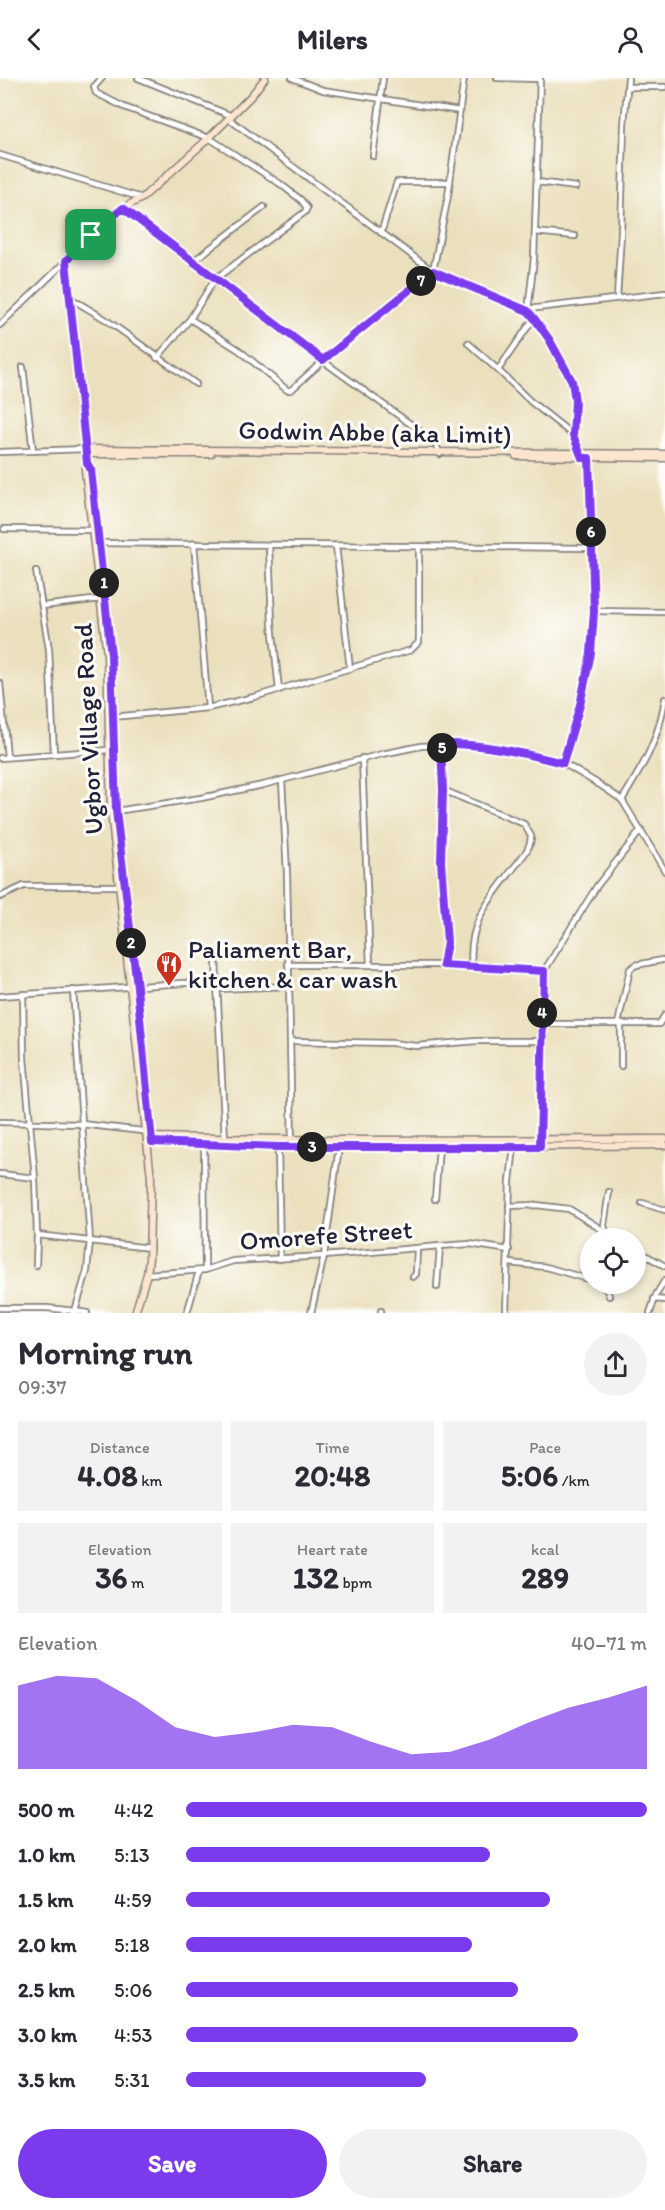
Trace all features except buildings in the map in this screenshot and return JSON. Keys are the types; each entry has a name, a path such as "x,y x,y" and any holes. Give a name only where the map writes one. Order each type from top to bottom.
{"street":[{"path":"102,78 94,87 96,93 209,138 279,183 302,200 307,208 305,212 215,279 190,319 157,358"},
{"path":"138,78 230,118 433,271 528,310 665,293"},
{"path":"0,325 91,235 123,208 142,198 209,138 265,78"},
{"path":"292,78 323,90 460,111"},
{"path":"374,156 383,78"},
{"path":"190,319 239,350 287,390 295,389 323,360 433,271 450,182 464,78"},
{"path":"498,78 539,79 534,258 528,310 549,339 572,381 575,401 573,435"},
{"path":"617,298 628,78"},
{"path":"627,87 665,87"},
{"path":"0,155 142,198"},
{"path":"381,233 397,182 450,182"},
{"path":"537,182 576,187"},
{"path":"192,262 264,207"},
{"path":"123,208 192,262 434,441 439,452"},
{"path":"535,232 574,236"},
{"name":"Ugbor Village Road","path":"66,261 86,451 85,471 93,530 97,543 111,655 113,811 149,1137 150,1248 147,1274 135,1313"},
{"path":"70,298 105,319 196,384"},
{"path":"498,370 534,318"},
{"path":"468,343 530,401 573,435 584,457 594,611 591,653 580,705 563,763"},
{"path":"23,367 33,451"},
{"path":"0,452 86,451"},
{"name":"Godwin Abbe (aka Limit)","path":"86,451 439,452 584,457 665,456"},
{"name":"Ugbor Village Road","path":"87,463 91,470 107,655 118,886 134,987"},
{"path":"4,529 93,530"},
{"path":"97,543 591,548"},
{"path":"194,543 208,708"},
{"path":"268,545 272,624 279,690"},
{"path":"336,546 350,669"},
{"path":"111,717 208,708 279,690 411,650 419,642 419,547"},
{"path":"36,571 49,649 54,754"},
{"path":"42,606 101,599"},
{"path":"594,611 665,612"},
{"path":"0,683 7,757"},
{"path":"622,800 651,752 665,699"},
{"path":"441,744 443,790 441,862 447,950 443,965"},
{"path":"113,811 201,798 282,780 362,758 421,746 465,744 500,748 563,763 622,800 665,871"},
{"path":"0,758 110,750"},
{"path":"362,758 370,965"},
{"path":"282,780 287,873 292,1143"},
{"path":"443,790 524,824 531,836 529,848 483,908 477,921 472,940 472,966"},
{"path":"540,1143 544,971 597,886 641,830"},
{"path":"0,897 24,886 118,886"},
{"path":"216,958 226,1142"},
{"path":"621,1066 620,1024 630,969 636,964 662,960"},
{"path":"288,965 443,965 544,971"},
{"path":"0,996 134,987 289,986"},
{"path":"73,990 90,1241 87,1271 74,1312"},
{"path":"23,994 24,1058 35,1178 36,1265"},
{"path":"542,1023 659,1024 665,1015"},
{"path":"291,1041 392,1043 416,1046 477,1041 542,1041"},
{"path":"0,1122 81,1124 149,1137 204,1142 665,1145"},
{"path":"226,1142 278,1147 292,1143 339,1147 514,1148 540,1143 665,1139"},
{"path":"187,1313 202,1271 204,1142"},
{"path":"278,1147 280,1259"},
{"path":"311,1313 324,1256 339,1147"},
{"path":"435,1199 439,1147"},
{"path":"506,1313 514,1148"},
{"path":"0,1173 35,1178"},
{"path":"605,1228 609,1192"},
{"path":"642,1203 665,1210"},
{"path":"510,1206 536,1205 569,1209 598,1228"},
{"path":"37,1235 150,1248"},
{"name":"Omorefe Street","path":"147,1274 202,1271 233,1261 324,1256 440,1245 470,1244 509,1250"},
{"path":"437,1287 440,1245"},
{"path":"413,1277 416,1274 417,1248"},
{"path":"646,1256 665,1266"},
{"path":"509,1263 565,1271 580,1276"},
{"path":"650,1313 654,1299 665,1280"},
{"path":"654,1299 665,1300"},
{"path":"0,1308 47,1308 87,1313"}],"place":[{"name":"Paliament Bar, kitchen & car wash","path":"169,987"}],"route":[{"path":"123,208 323,360 433,271 528,311 549,339 572,381 575,401 573,435 582,458 589,458 594,611 591,653 580,705 563,763 500,748 441,744 443,790 441,862 447,942 443,965 544,971 540,1147 278,1147 152,1142 137,987 116,811 111,655 91,470 87,463 66,261 91,235 123,208"}]}
